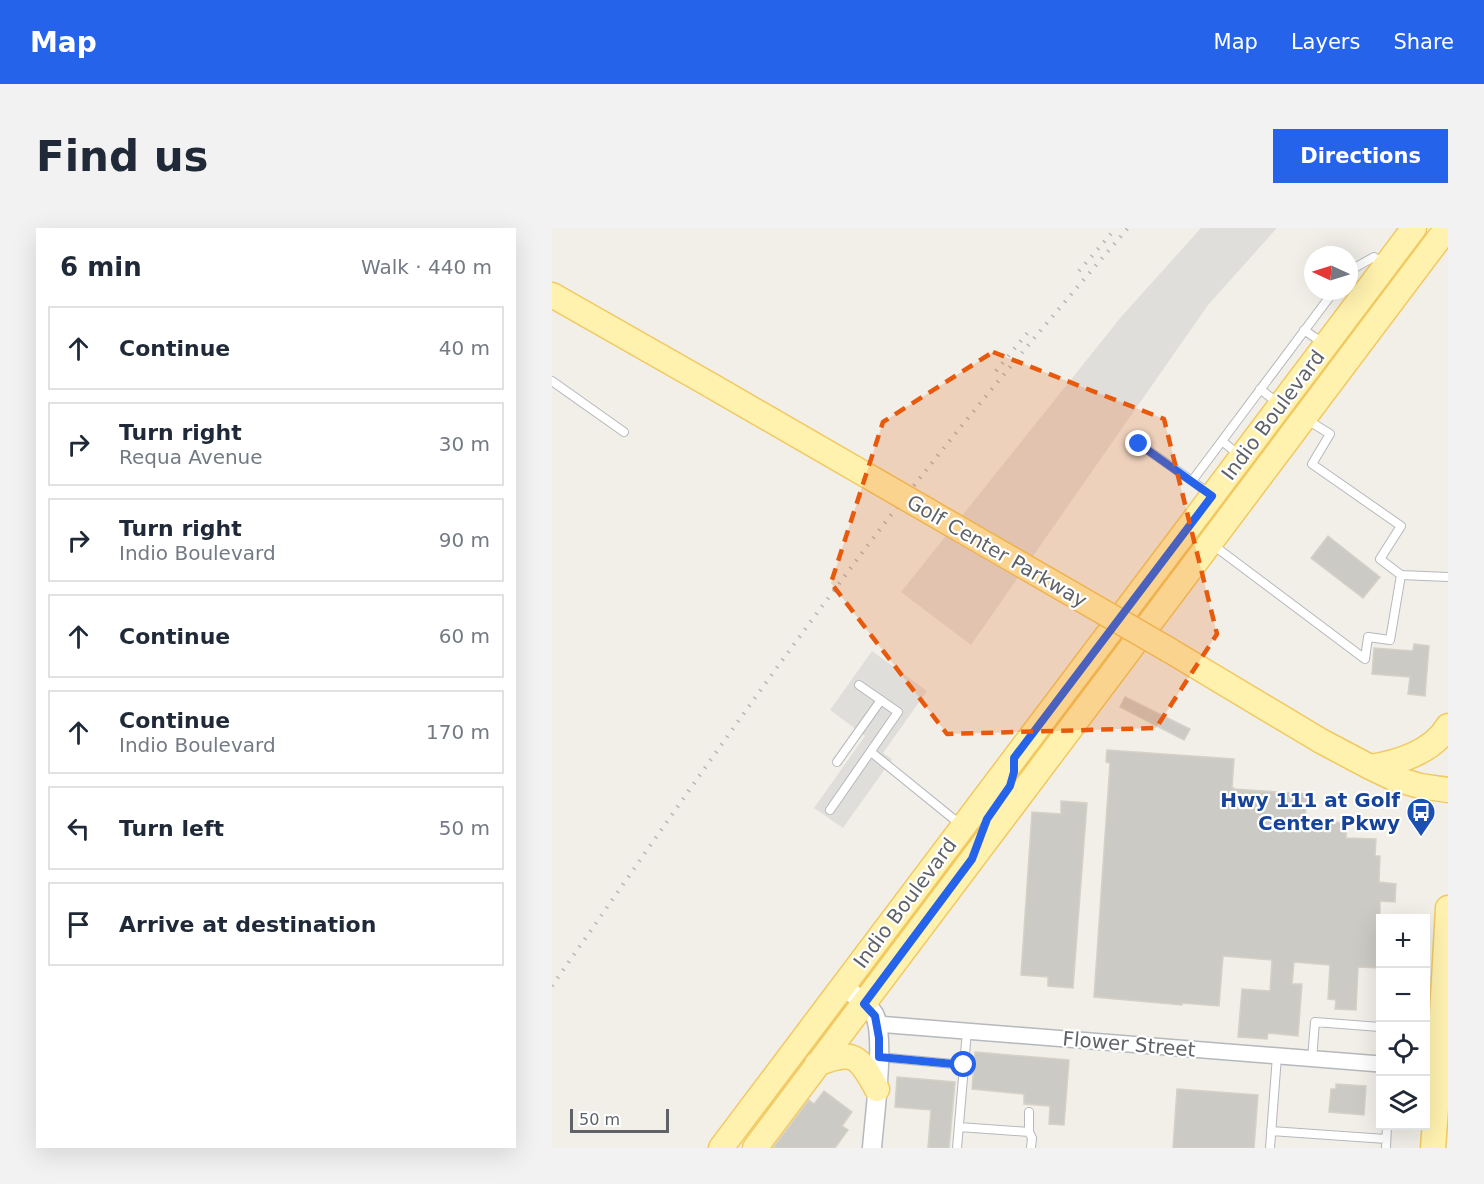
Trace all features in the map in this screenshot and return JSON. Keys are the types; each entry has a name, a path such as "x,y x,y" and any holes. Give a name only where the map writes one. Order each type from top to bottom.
{"main road":[{"name":"Indio Boulevard","path":"721,1148 1414,228"},
{"name":"Indio Boulevard","path":"755,1148 817,1064 870,1014 972,859 1447,228"},
{"name":"Golf Center Parkway","path":"552,295 1169,650 1321,741 1393,778 1420,786 1448,790"},
{"path":"1370,767 1386,765 1414,755 1443,734 1448,726"},
{"path":"972,859 987,819 1010,786 1014,772 1014,758"},
{"path":"1433,1148 1448,908"},
{"path":"817,1064 834,1057 851,1057 865,1067 877,1089"}],"street":[{"path":"843,986 870,1014 879,1038 872,1148"},
{"name":"Flower Street","path":"870,1014 967,1031 1376,1064"}],"lane":[{"path":"1358,266 1374,257 1386,266"},
{"path":"1192,481 1327,300"},
{"path":"1304,330 1326,345"},
{"path":"552,381 624,432"},
{"path":"1260,389 1281,405"},
{"path":"1304,418 1330,434 1312,464 1401,526 1380,559 1401,575 1448,578"},
{"path":"1222,441 1242,456"},
{"path":"1139,444 1212,496"},
{"path":"1210,542 1365,659 1368,637 1390,640 1401,575"},
{"path":"830,810 898,712 859,685"},
{"path":"837,762 881,700"},
{"path":"871,752 962,826"},
{"path":"1312,1059 1316,1022 1376,1027"},
{"path":"957,1148 967,1031"},
{"path":"1270,1148 1277,1056"},
{"path":"879,1057 964,1065"},
{"path":"1029,1112 1031,1148"},
{"path":"959,1127 1029,1132"},
{"path":"1271,1131 1386,1144"}],"highlighted area":[{"path":"993,352 1164,419 1217,634 1156,728 947,734 831,583 883,422"}],"shaded area":[{"path":"1201,228 1277,228 1208,305 971,645 901,592 1121,317"},
{"path":"872,651 927,691 883,753 892,759 843,828 814,808 865,736 830,710"}],"building":[{"path":"1328,536 1380,577 1363,598 1311,558"},
{"path":"1414,644 1429,646 1425,696 1408,694 1410,677 1372,674 1374,648 1413,651"},
{"path":"1125,697 1190,729 1184,740 1120,707"},
{"path":"1107,750 1234,759 1232,788 1307,794 1305,820 1347,823 1346,838 1376,839 1375,856 1380,856 1379,882 1396,884 1395,902 1380,901 1380,914 1376,914 1376,968 1358,967 1356,1010 1335,1009 1336,1000 1328,999 1330,965 1294,962 1292,984 1302,984 1298,1036 1268,1033 1267,1039 1238,1037 1242,989 1270,991 1272,960 1223,956 1219,1006 1094,997 1110,763 1106,762"},
{"path":"1061,801 1087,803 1073,988 1048,986 1048,977 1021,975 1032,812 1061,814"},
{"path":"975,1052 1069,1060 1064,1125 1049,1124 1050,1106 1024,1104 1024,1094 972,1089"},
{"path":"897,1077 955,1082 949,1148 928,1148 931,1110 895,1107"},
{"path":"1336,1084 1366,1086 1364,1115 1329,1112 1331,1089 1336,1089"},
{"path":"1177,1089 1258,1095 1254,1148 1173,1148"},
{"path":"824,1091 852,1112 842,1126 848,1130 835,1148 773,1148 809,1100 814,1104"}],"railway":[{"path":"1079,271 1116,228"},
{"path":"552,986 806,627 878,532 983,400 1128,228"},
{"path":"996,371 1029,331"}],"place":[{"name":"Hwy 111 at Golf Center Pkwy","path":"1421,838"}],"route":[{"path":"964,1065 879,1057 879,1038 875,1016 864,1004 972,859 987,819 1010,786 1014,772 1014,758 1212,496 1139,444"}]}
